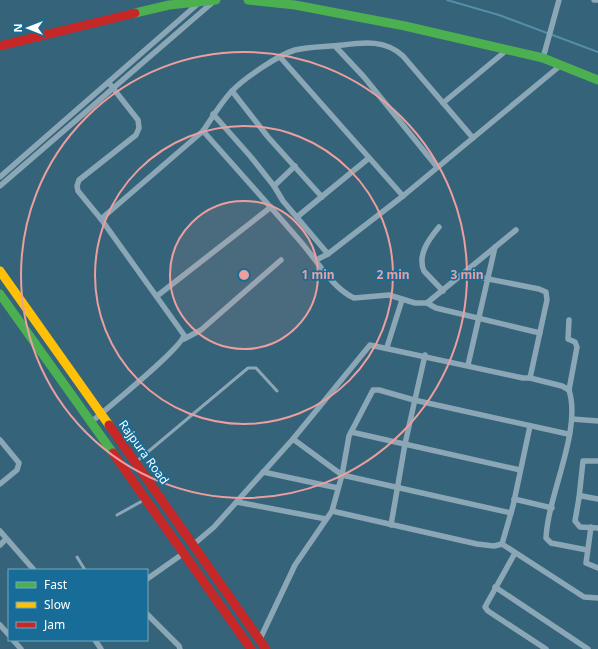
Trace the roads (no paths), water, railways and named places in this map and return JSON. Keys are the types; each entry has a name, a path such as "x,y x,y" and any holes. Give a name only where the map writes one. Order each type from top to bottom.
{"main road":[{"path":"0,46 169,5 215,0"},
{"path":"248,0 295,6 375,20 508,49 544,55 561,65 598,80"},
{"name":"Rajpura Road","path":"0,271 194,544 266,649"},
{"path":"0,294 251,649"}],"street":[{"path":"0,186 215,0"},
{"path":"0,177 202,1"},
{"path":"544,55 559,2"},
{"path":"155,42 160,48"},
{"path":"101,219 203,131 213,114 232,91 280,57 294,50 367,42 390,46 403,56 473,138"},
{"path":"335,46 364,77 437,167"},
{"path":"443,103 508,49"},
{"path":"280,57 403,196"},
{"path":"316,260 328,254 403,196 561,65"},
{"path":"109,83 138,120 139,128 136,135 79,180 77,186 78,192 101,219 183,331 184,339"},
{"path":"232,91 263,131 322,197"},
{"path":"213,114 251,157 284,201 328,254"},
{"path":"203,131 271,207 341,289 354,298 389,295 402,300 427,303 436,308 540,333"},
{"path":"297,217 369,158"},
{"path":"274,186 295,166"},
{"path":"157,296 271,207"},
{"path":"439,227 425,246 422,258 422,268 424,272 443,291"},
{"path":"427,303 516,230"},
{"path":"468,365 495,246"},
{"path":"90,423 184,339 201,330 281,260"},
{"path":"463,274 539,289 546,292 547,300 530,378"},
{"path":"387,347 402,300"},
{"path":"569,320 568,339 576,342 577,347 569,390 572,419 546,534 548,541 587,550"},
{"path":"194,544 214,527 293,439 366,347 372,345 387,347 425,355 523,378 530,378 562,386 569,390"},
{"path":"391,524 405,444 425,355"},
{"path":"260,639 295,565 332,511 342,475 351,432 373,390 379,390 414,400 568,434"},
{"path":"572,419 598,421"},
{"path":"502,544 511,513 530,426"},
{"path":"351,432 520,470"},
{"path":"293,439 342,475 397,489 511,513"},
{"path":"0,440 19,464 17,470 0,484"},
{"path":"598,461 583,461 576,524 580,527 598,528"},
{"path":"263,472 338,488"},
{"path":"579,498 582,496 598,499"},
{"path":"514,499 552,508"},
{"path":"237,502 326,519"},
{"path":"332,511 477,544 494,546 502,544 584,597 598,598"},
{"path":"591,527 586,563 598,568"},
{"path":"0,531 33,569"},
{"path":"0,545 6,539"},
{"path":"148,578 184,553"},
{"path":"515,553 486,603 486,609 546,649"},
{"path":"495,587 588,649"},
{"path":"148,615 179,646 180,649"},
{"path":"0,625 8,634"},
{"path":"14,641 21,649"},
{"path":"95,641 102,649"}],"lane":[{"path":"136,462 248,368 256,368 277,391"},
{"path":"118,515 145,499"},
{"path":"77,557 84,569"}],"waterway":[{"path":"447,0 499,15 598,52"}]}
